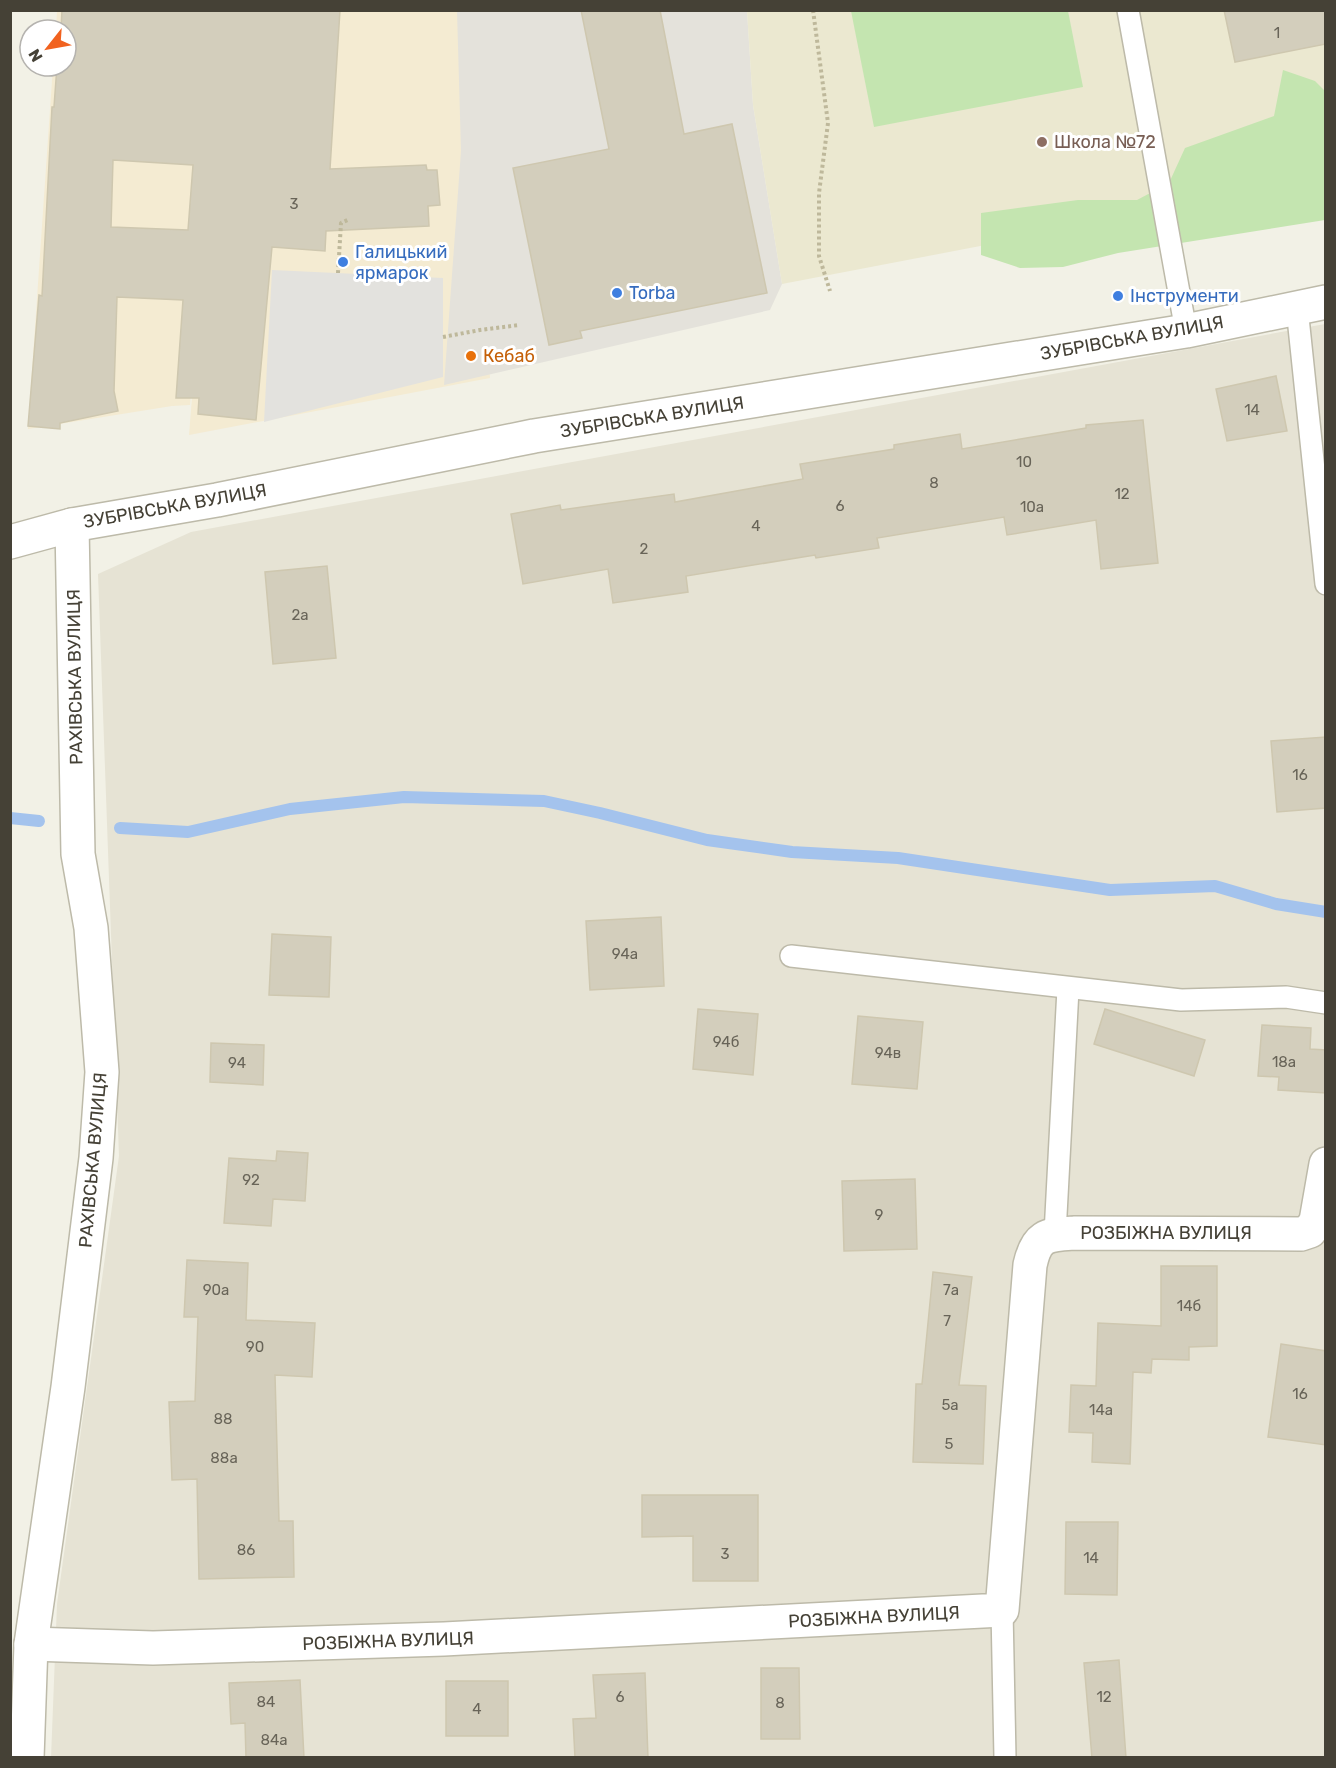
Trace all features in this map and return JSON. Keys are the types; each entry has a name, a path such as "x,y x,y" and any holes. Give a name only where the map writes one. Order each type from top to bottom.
{"street":[{"name":"ЗУБРІВСЬКА ВУЛИЦЯ","path":"10,542 72,525 228,497 534,436 1186,331 1311,305"},
{"name":"РАХІВСЬКА ВУЛИЦЯ","path":"27,1758 31,1644 68,1387 95,1169 102,1072 91,928 78,854 72,525"},
{"name":"РОЗБІЖНА ВУЛИЦЯ","path":"31,1644 153,1648 444,1639 1002,1610 1030,1264 1034,1247 1049,1235 1075,1233 1301,1234 1310,1230 1316,1221 1326,1164"}],"lane":[{"path":"1128,10 1186,331"},
{"name":"ЗУБРІВСЬКА ВУЛИЦЯ","path":"1311,305 1326,584"},
{"path":"791,956 1068,989 1182,1000 1286,998 1326,1003"},
{"path":"1055,1234 1068,989"},
{"path":"1002,1610 1005,1758"}],"path":[{"path":"813,10 828,123 819,193 819,256 830,291"},
{"path":"338,273 341,223 350,219"},
{"path":"442,338 519,325"}],"shaded area":[{"path":"57,11 220,11 190,405 28,429 52,78 78,78 78,18 57,18"},
{"name":"Галицький ярмарок","path":"223,11 465,11 490,378 189,435"},
{"path":"457,11 747,11 753,105 782,284 770,310 444,385 461,151"},
{"name":"Школа №72","path":"747,11 1325,11 1325,180 782,284 753,105"},
{"path":"272,270 443,278 443,377 264,422"},
{"path":"1325,324 1325,1757 51,1758 57,1604 119,1156 98,574 191,532"}],"green space":[{"path":"851,11 1068,11 1083,87 874,127"},
{"path":"1283,70 1315,81 1325,91 1325,220 1118,253 1063,267 1020,268 981,255 981,213 1078,200 1137,200 1169,183 1185,148 1274,116"}],"building":[{"path":"62,10 340,10 330,169 426,165 427,170 437,170 440,205 428,206 429,226 326,231 325,251 272,247 256,420 198,414 199,398 176,398 183,300 117,297 114,391 118,411 60,423 60,429 28,426 39,295 42,296 52,107 54,107 56,78 78,78 78,18 62,18","holes":["113,160 193,165 188,230 111,227"]},
{"path":"581,10 660,10 684,134 732,124 767,293 580,331 582,338 549,345 513,168 609,149"},
{"path":"1224,10 1326,10 1326,44 1235,62"},
{"path":"1276,376 1287,431 1227,441 1216,389"},
{"path":"1143,420 1158,563 1101,569 1096,520 1007,535 1004,517 877,538 879,548 816,558 815,555 686,576 688,592 613,603 608,569 523,584 511,514 560,505 561,510 674,494 675,502 803,479 800,464 894,449 894,445 960,434 962,449 1086,428 1086,425"},
{"path":"327,566 336,658 273,664 265,572"},
{"path":"1326,737 1326,808 1277,812 1271,741"},
{"path":"661,917 664,986 590,990 586,921"},
{"path":"272,934 331,937 329,997 269,995"},
{"path":"698,1009 758,1014 753,1075 693,1069"},
{"path":"1105,1009 1205,1040 1194,1076 1094,1044"},
{"path":"858,1016 923,1022 917,1089 852,1084"},
{"path":"1262,1025 1311,1028 1310,1049 1326,1050 1326,1093 1278,1090 1279,1077 1258,1076"},
{"path":"211,1043 264,1045 263,1085 210,1082"},
{"path":"277,1151 308,1153 305,1201 273,1199 271,1226 224,1223 229,1158 276,1161"},
{"path":"915,1179 917,1249 844,1251 842,1181"},
{"path":"187,1260 248,1263 246,1320 315,1323 312,1377 275,1375 279,1521 293,1521 294,1577 199,1579 197,1479 172,1480 169,1402 195,1401 198,1317 184,1317"},
{"path":"1161,1266 1217,1266 1217,1346 1189,1347 1189,1360 1152,1359 1151,1373 1133,1372 1130,1464 1092,1462 1093,1433 1069,1432 1071,1385 1096,1386 1098,1323 1161,1326"},
{"path":"933,1272 972,1277 959,1385 986,1386 983,1464 913,1462 916,1384 922,1384"},
{"path":"1281,1344 1326,1351 1326,1445 1268,1437"},
{"path":"642,1495 758,1495 758,1581 693,1581 693,1536 642,1537"},
{"path":"1066,1522 1118,1522 1117,1595 1065,1594"},
{"path":"1119,1660 1126,1758 1092,1758 1084,1663"},
{"path":"761,1668 799,1668 800,1739 761,1739"},
{"path":"645,1673 648,1758 575,1758 573,1719 596,1718 593,1675"},
{"path":"300,1680 304,1758 246,1758 245,1723 231,1724 229,1683"},
{"path":"446,1681 508,1681 508,1736 446,1736"}],"waterway":[{"path":"120,828 188,832 290,809 404,797 544,801 707,840 792,852 898,858 1110,890 1215,886 1276,904 1326,912"},
{"path":"10,818 39,821"}],"place":[{"name":"Школа №72","path":"1042,142"},
{"name":"Галицький ярмарок","path":"343,262"},
{"name":"Torba","path":"617,293"},
{"name":"Інструменти","path":"1118,296"},
{"name":"Кебаб","path":"471,356"}]}
